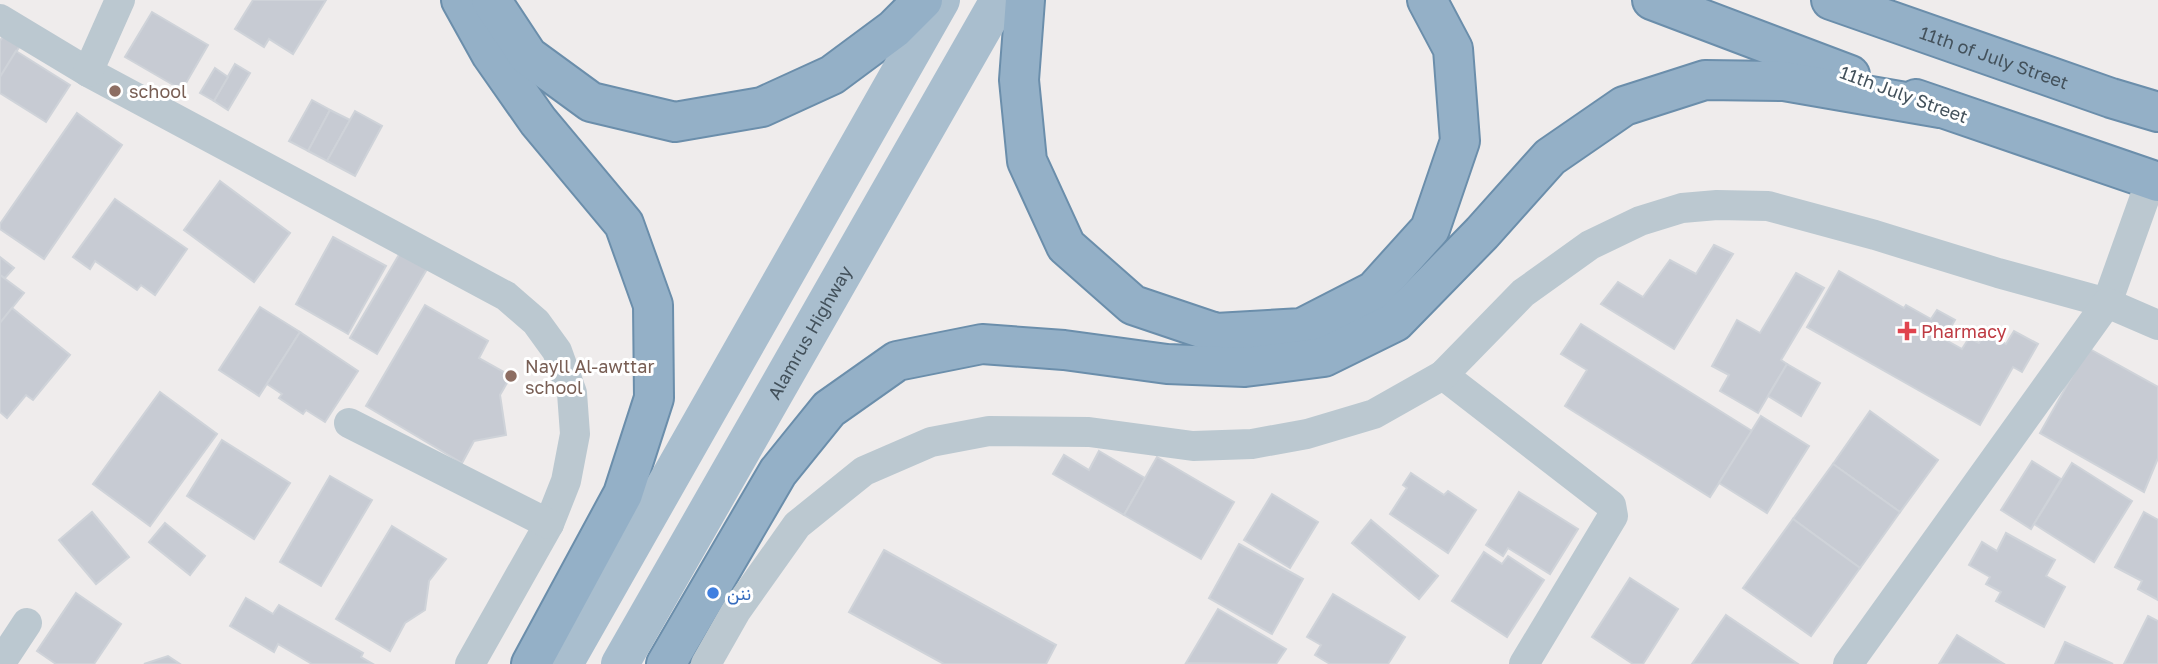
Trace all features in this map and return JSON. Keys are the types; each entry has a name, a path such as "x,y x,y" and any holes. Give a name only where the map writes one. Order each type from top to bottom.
{"highway":[{"path":"461,0 491,54 538,121 624,225 653,306 654,398 623,494 531,664"},
{"path":"491,0 528,56 591,102 675,122 762,107 832,75 894,29 923,0"},
{"path":"1025,0 1019,80 1027,161 1066,246 1133,305 1216,333 1302,328 1374,292 1430,229 1460,141 1453,49 1427,0"},
{"name":"11th July Street","path":"1653,0 1940,108 2155,181"},
{"name":"11th of July Street","path":"1831,0 2158,112"},
{"path":"1903,0 1962,47"},
{"path":"666,664 778,472 829,409 897,361 982,344 1064,350 1167,364 1245,367 1324,357 1395,322 1482,233 1550,157 1624,106 1705,80 1784,80 1940,108"}],"main road":[{"path":"564,664 941,0"},
{"name":"Alamrus Highway","path":"620,664 999,0"}],"street":[{"path":"88,72 121,0"},
{"path":"0,19 88,72 506,296 536,322 557,351 572,393 575,434 566,481 550,524 470,664"},
{"path":"1848,664 2107,303 2155,181"},
{"path":"706,664 736,611 797,525 864,471 931,442 989,431 1089,432 1193,446 1252,444 1307,434 1374,414 1443,375 1523,293 1590,245 1640,220 1682,208 1717,205 1768,206 1875,234 1998,273 2107,303 2158,326"},
{"path":"1443,375 1611,505 1612,516 1607,526 1524,664"},
{"path":"349,423 550,524"},
{"path":"0,664 27,623"}],"building":[{"path":"253,0 326,0 293,54 269,39 264,47 235,29"},
{"path":"152,12 208,45 182,90 125,57"},
{"path":"8,28 25,38 0,77 0,41"},
{"path":"16,51 70,85 46,122 0,93 0,77"},
{"path":"235,64 250,73 228,110 214,101"},
{"path":"215,68 228,77 214,101 200,93"},
{"path":"312,100 330,110 308,151 289,141"},
{"path":"330,110 350,120 327,161 308,151"},
{"path":"355,111 382,126 355,176 327,161"},
{"path":"77,113 122,145 44,259 0,229 0,224"},
{"path":"220,181 290,233 254,282 184,230"},
{"path":"115,199 187,249 155,295 141,285 137,290 95,261 90,269 73,257"},
{"path":"333,237 386,266 348,334 296,304"},
{"path":"1714,245 1733,254 1674,349 1601,304 1618,282 1643,297 1670,260 1696,274"},
{"path":"400,253 427,269 377,354 350,338"},
{"path":"0,257 14,268 5,278 0,275"},
{"path":"1839,271 1904,308 1906,305 1931,319 1937,310 1955,320 1944,339 1962,349 1969,338 1979,343 1985,332 2006,344 2014,331 2038,344 2022,372 2013,367 1980,425 1807,327"},
{"path":"1796,273 1824,288 1781,360 1787,364 1758,413 1720,391 1729,375 1712,366 1737,320 1760,333"},
{"path":"0,275 24,293 0,323"},
{"path":"425,305 488,341 479,358 511,376 500,395 506,435 474,441 462,463 366,406"},
{"path":"260,307 300,332 259,396 219,370"},
{"path":"12,308 70,355 33,400 26,395 7,418 0,412 0,323"},
{"path":"1581,324 1752,431 1710,497 1565,406 1587,370 1561,354"},
{"path":"300,332 358,371 325,422 306,410 303,414 279,398 282,394 267,384"},
{"path":"2088,348 2158,387 2158,458 2144,492 2040,433"},
{"path":"1787,364 1820,383 1801,416 1768,396"},
{"path":"160,392 217,434 150,526 93,484"},
{"path":"1870,411 1938,460 1900,512 1833,464"},
{"path":"1761,416 1809,446 1767,513 1719,483"},
{"path":"222,440 290,483 254,539 187,496"},
{"path":"1099,451 1145,478 1124,515 1053,474 1064,455 1089,470"},
{"path":"1157,457 1234,502 1201,559 1124,515"},
{"path":"2032,461 2061,479 2031,529 2001,510"},
{"path":"2072,463 2132,501 2094,562 2034,524"},
{"path":"1833,464 1900,512 1860,568 1793,519"},
{"path":"1411,473 1444,495 1448,491 1476,510 1448,553 1390,514 1407,488 1403,485"},
{"path":"330,476 372,500 321,586 280,562"},
{"path":"1519,492 1578,529 1550,574 1508,548 1503,556 1486,545"},
{"path":"1272,494 1318,522 1290,568 1244,540"},
{"path":"92,512 129,557 96,584 59,540"},
{"path":"2144,512 2158,520 2158,600 2138,589 2142,581 2115,567"},
{"path":"1793,519 1860,568 1811,636 1743,588"},
{"path":"1371,520 1438,576 1419,599 1352,543"},
{"path":"165,523 205,556 190,575 149,542"},
{"path":"392,526 446,559 429,581 425,610 405,623 390,651 336,619"},
{"path":"2006,533 2055,560 2046,576 2065,587 2044,627 1996,601 2001,592 1986,584 1990,577 1969,565 1982,542 1997,551"},
{"path":"1239,544 1303,579 1272,634 1209,598"},
{"path":"884,550 1056,645 1046,664 944,664 849,612"},
{"path":"1484,552 1502,564 1508,556 1544,580 1507,637 1452,601"},
{"path":"1630,578 1678,609 1643,664 1633,664 1592,637"},
{"path":"76,593 121,624 94,664 56,664 37,651"},
{"path":"1333,594 1405,637 1388,664 1330,664 1315,655 1321,645 1307,637"},
{"path":"246,598 273,614 279,605 363,653 361,657 373,664 312,664 278,644 274,652 230,626"},
{"path":"1218,609 1286,649 1276,664 1186,663"},
{"path":"1726,615 1798,664 1692,664"},
{"path":"2148,616 2158,621 2158,664 2124,664"},
{"path":"1957,635 2004,664 1939,664"},
{"path":"2065,642 2113,664 2055,664"},
{"path":"168,656 180,664 144,664"}],"place":[{"name":"school","path":"115,91"},
{"name":"Pharmacy","path":"1907,331"},
{"name":"Nayll Al-awttar school","path":"511,376"},
{"name":"ننن","path":"713,593"}]}
